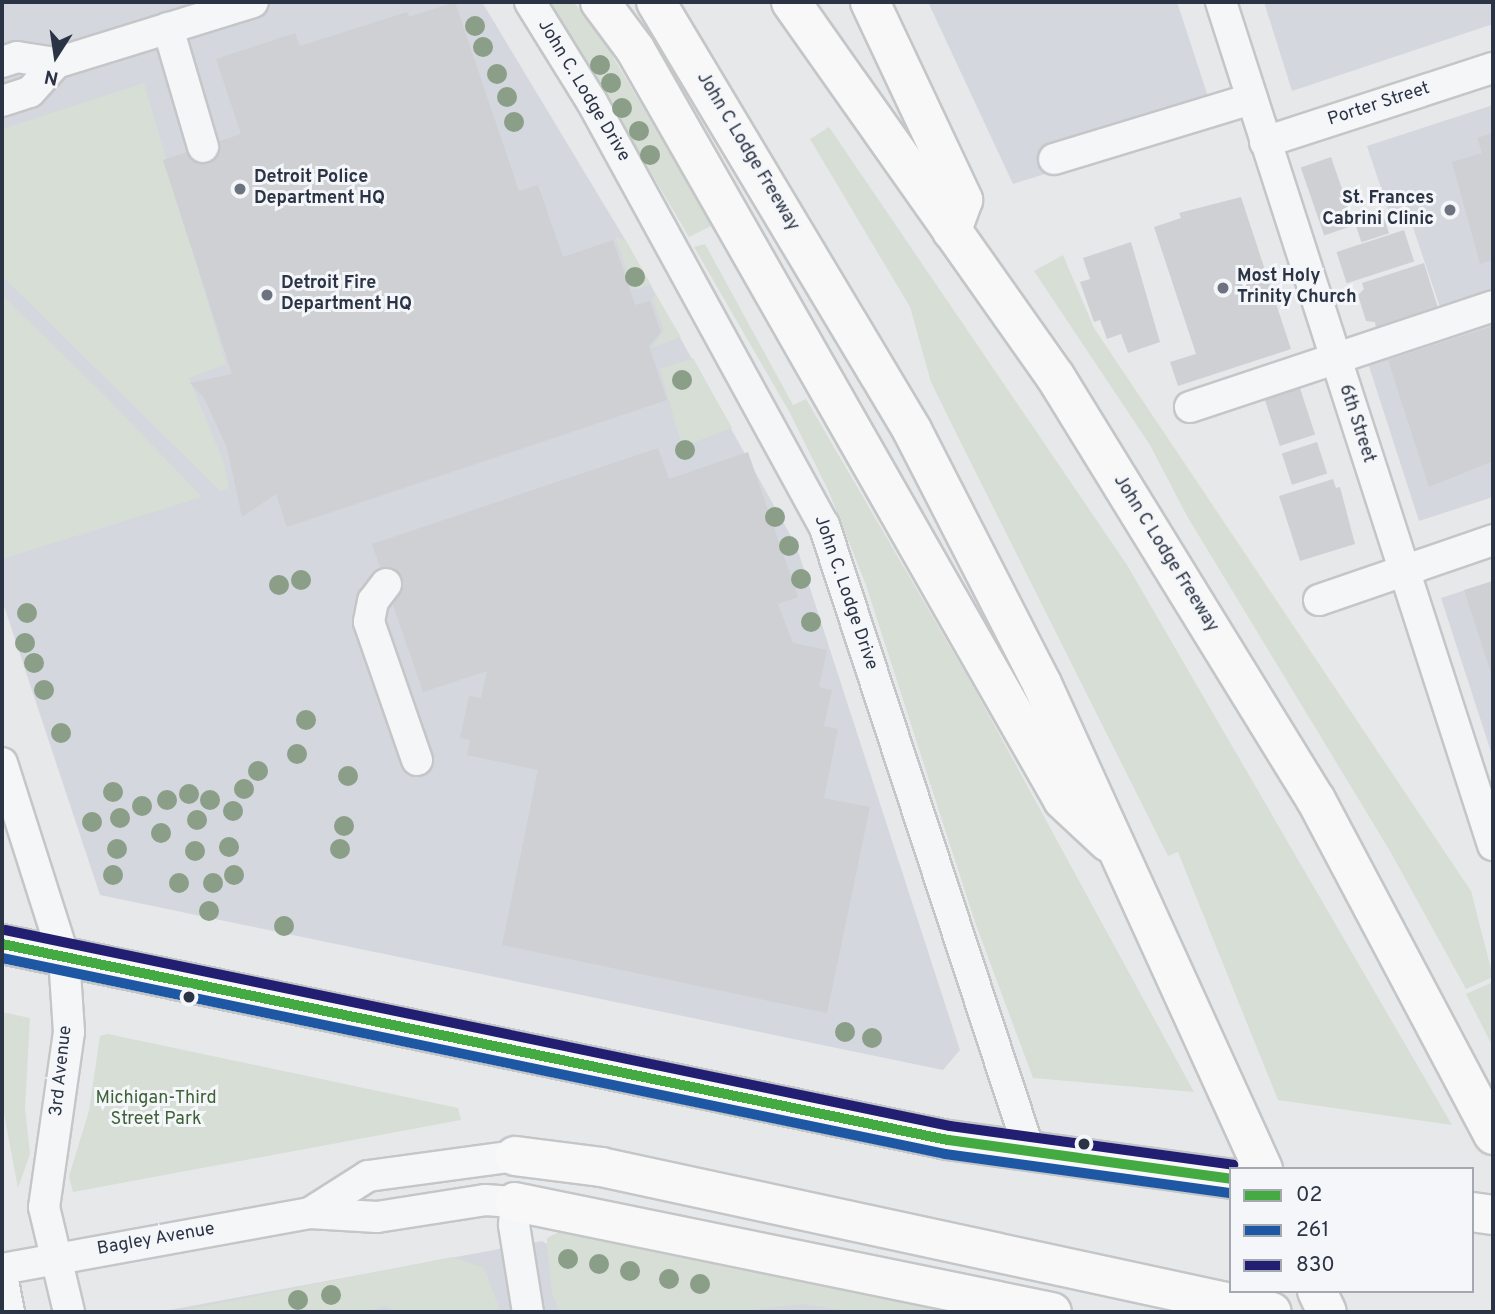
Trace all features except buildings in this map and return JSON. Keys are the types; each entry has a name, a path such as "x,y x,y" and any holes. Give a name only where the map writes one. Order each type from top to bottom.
{"main road":[{"path":"600,2 635,49 1063,800 1122,855"},
{"name":"John C Lodge Freeway","path":"656,2 912,429 1041,684 1122,855 1261,1167"},
{"name":"John C Lodge Freeway","path":"791,2 1055,376 1316,800 1493,1135"},
{"path":"870,2 963,200 952,231"},
{"path":"2,944 948,1140 1229,1179"},
{"path":"515,1156 601,1167 1263,1310"},
{"path":"515,1202 1052,1312"},
{"path":"1474,1212 1493,1215"},
{"path":"1318,1293 1327,1312"}],"street":[{"path":"2,62 17,57 56,63 253,2"},
{"name":"John C. Lodge Drive","path":"530,2 592,102 824,526 1029,1150"},
{"name":"6th Street","path":"1221,2 1402,569 1484,786 1493,845"},
{"path":"168,28 203,146"},
{"path":"2,101 30,92 56,63"},
{"name":"Porter Street","path":"1265,142 1493,68"},
{"path":"1054,159 1252,99"},
{"path":"1190,407 1493,306"},
{"path":"1319,600 1402,569 1493,540"},
{"path":"386,584 373,601 369,622 417,760"},
{"name":"3rd Avenue","path":"2,763 64,957 69,1032 44,1191 44,1208 59,1256 69,1312"},
{"name":"3rd Avenue","path":"2,840 13,816 11,792"},
{"name":"Bagley Avenue","path":"310,1213 368,1176 433,1163 515,1156"},
{"name":"Bagley Avenue","path":"2,1269 59,1256 310,1213 377,1217 485,1200 515,1202"},
{"path":"515,1202 514,1225 528,1312"},
{"path":"2,1276 9,1312"}],"shaded area":[{"path":"2,2 482,2 626,241 796,545 960,1050 943,1070 100,895 2,600"},
{"path":"928,2 1177,2 1216,121 1013,184"},
{"path":"1264,2 1493,2 1493,24 1292,91"},
{"name":"St. Frances Cabrini Clinic","path":"1493,105 1493,292 1441,310 1406,207 1389,212 1367,146"},
{"path":"1493,316 1493,497 1419,521 1366,357"},
{"path":"1493,581 1493,758 1441,598"},
{"path":"542,1241 660,1312 159,1312"},
{"path":"817,1299 884,1312 660,1312"}],"green space":[{"path":"551,2 573,2 620,53 613,57 713,225 689,237"},
{"path":"144,83 226,364 189,378 224,463 229,488 220,491 2,276 2,129"},
{"path":"829,127 1127,565 1452,1125 1278,1100 1178,852 1168,856 931,382 910,307 810,139"},
{"path":"615,236 626,241 651,285 633,290"},
{"path":"705,244 793,405 806,399 974,688 1194,1092 1033,1078 975,922 866,585 829,492 790,413 694,247"},
{"path":"1063,255 1094,328 1471,891 1493,977 1466,989 1390,851 1187,516 1150,445 1034,271"},
{"path":"2,295 105,396 202,497 2,559"},
{"path":"656,295 681,337 651,348 664,331 652,297"},
{"path":"693,358 732,428 682,447 660,369"},
{"path":"1493,982 1493,1047 1466,994"},
{"path":"2,1012 30,1018 25,1108 30,1154 18,1188 2,1103"},
{"name":"Michigan-Third Street Park","path":"108,1034 458,1108 461,1120 73,1192 69,1176 89,1111 100,1036"},
{"path":"563,1230 959,1312 854,1312 803,1304 735,1312 560,1312 552,1294 547,1238"},
{"path":"452,1257 484,1268 501,1312 398,1312 386,1306 364,1312 175,1312"}],"transit line":[{"name":"830","path":"5,930 950,1126 1233,1165"},
{"name":"02","path":"2,944 948,1140 1229,1179"},
{"name":"261","path":"2,958 945,1154 1229,1193"}],"place":[{"name":"Detroit Police Department HQ","path":"240,189"},
{"name":"St. Frances Cabrini Clinic","path":"1450,210"},
{"name":"Most Holy Trinity Church","path":"1223,288"},
{"name":"Detroit Fire Department HQ","path":"267,295"}]}
